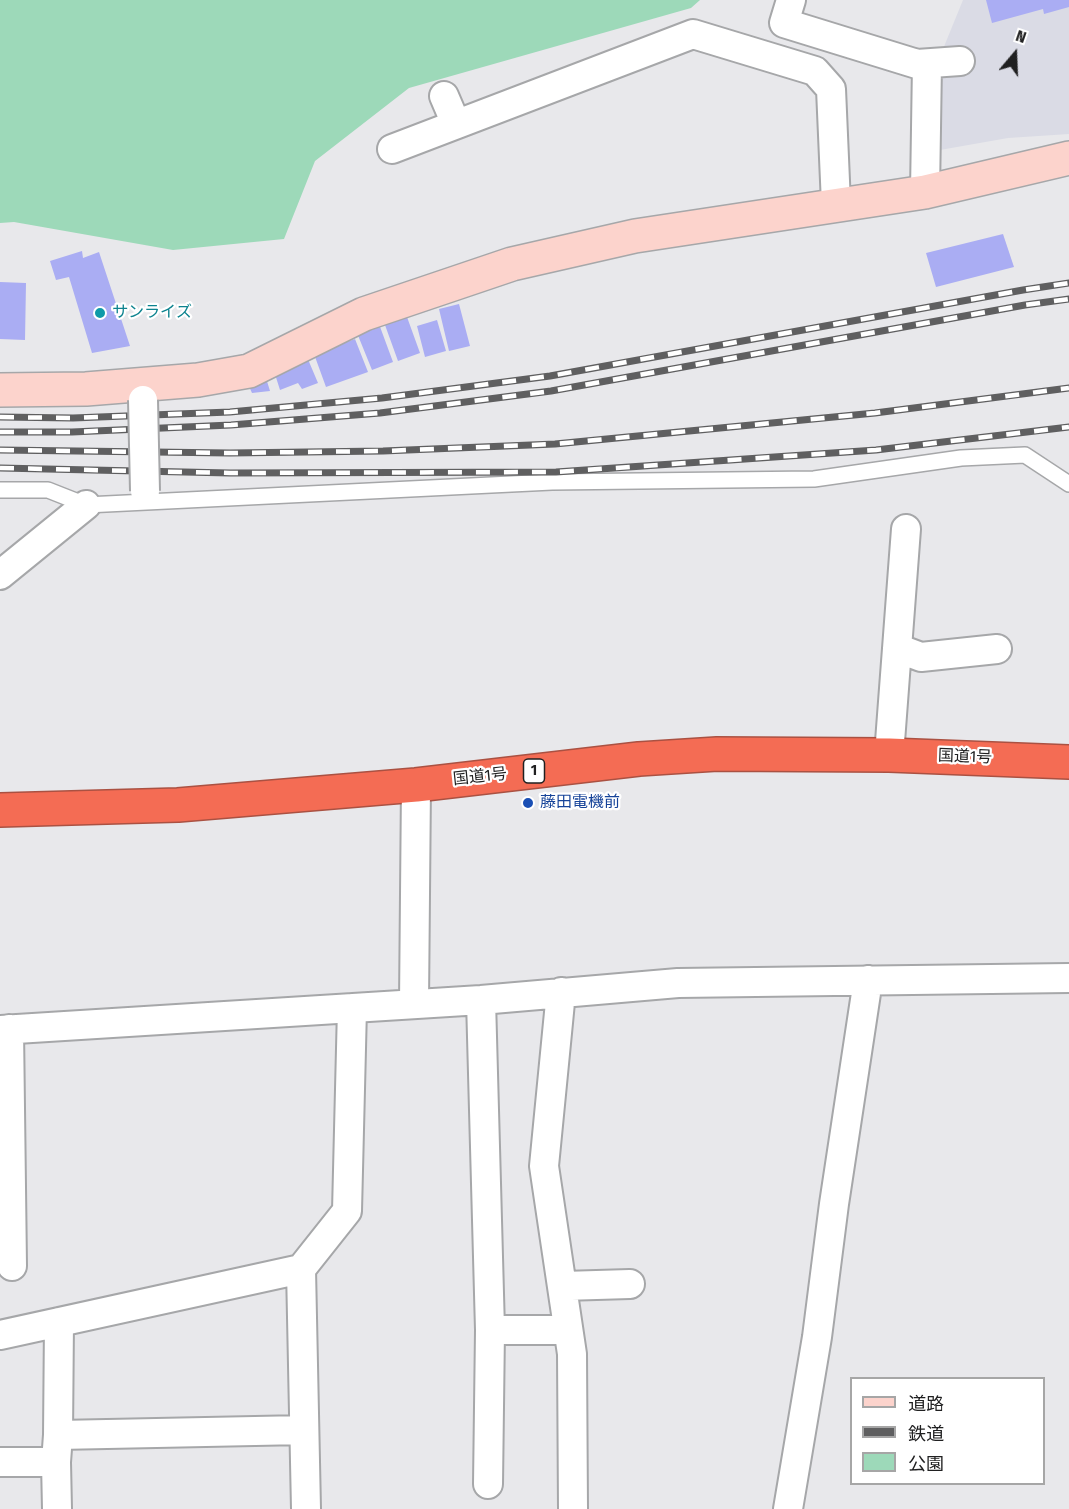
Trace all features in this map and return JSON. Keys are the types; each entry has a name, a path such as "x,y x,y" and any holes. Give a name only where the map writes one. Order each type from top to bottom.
{"highway":[{"name":"国道1号","path":"0,810 178,805 416,784 639,759 717,754 889,754 1069,762"}],"street":[{"path":"791,0 784,23 917,64 960,61"},
{"path":"392,148 693,34 816,71 831,89 836,204"},
{"path":"925,192 927,64"},
{"path":"444,96 456,124"},
{"path":"0,390 86,390 198,380 249,371 364,314 512,264 635,236 925,192 1069,158"},
{"path":"143,400 145,492"},
{"path":"0,575 86,505"},
{"path":"889,754 906,529"},
{"path":"897,648 921,657 997,649"},
{"path":"414,1003 416,784"},
{"path":"12,1266 4,1029 481,1000 678,983 1069,978"},
{"path":"788,1509 817,1337 834,1204 868,980"},
{"path":"561,992 544,1166 572,1354 573,1509"},
{"path":"481,1000 490,1330 488,1484"},
{"path":"0,1335 301,1269 347,1211 352,1008"},
{"path":"301,1269 306,1509"},
{"path":"563,1286 630,1284"},
{"path":"57,1509 59,1322"},
{"path":"490,1330 567,1330"},
{"path":"0,1462 57,1449 304,1430"}],"lane":[{"path":"0,490 48,490 86,505 552,482 814,479 961,458 1025,455 1069,484"}],"shaded area":[{"path":"963,0 1069,0 1069,134 1008,138 940,150 938,77 960,76 960,50 943,49"}],"green space":[{"path":"0,0 700,0 691,8 409,88 315,161 284,239 173,250 14,222 0,223"}],"building":[{"path":"986,0 1069,0 1069,7 1044,14 1043,9 992,23"},
{"path":"1003,234 1014,267 936,287 926,253"},
{"name":"サンライズ","path":"82,251 83,258 99,252 130,346 92,353 69,277 56,280 50,261"},
{"path":"0,282 26,283 25,340 0,339"},
{"path":"459,304 470,346 449,351 439,309"},
{"path":"407,317 420,353 398,361 385,325"},
{"path":"437,320 446,351 425,357 417,326"},
{"path":"379,324 393,362 372,370 357,333"},
{"path":"355,339 368,372 326,387 314,354"},
{"path":"307,357 318,383 302,389 298,383 280,390 274,371"},
{"path":"266,378 270,391 252,393 248,384"}],"railway":[{"path":"0,417 73,418 230,412 382,398 550,376 1069,283"},
{"path":"0,432 72,432 231,425 380,413 551,391 1069,299"},
{"path":"0,450 230,453 383,451 555,444 875,413 1069,388"},
{"path":"0,468 230,473 556,472 876,450 1069,427"}],"place":[{"name":"サンライズ","path":"100,313"},
{"name":"藤田電機前","path":"528,803"}]}
